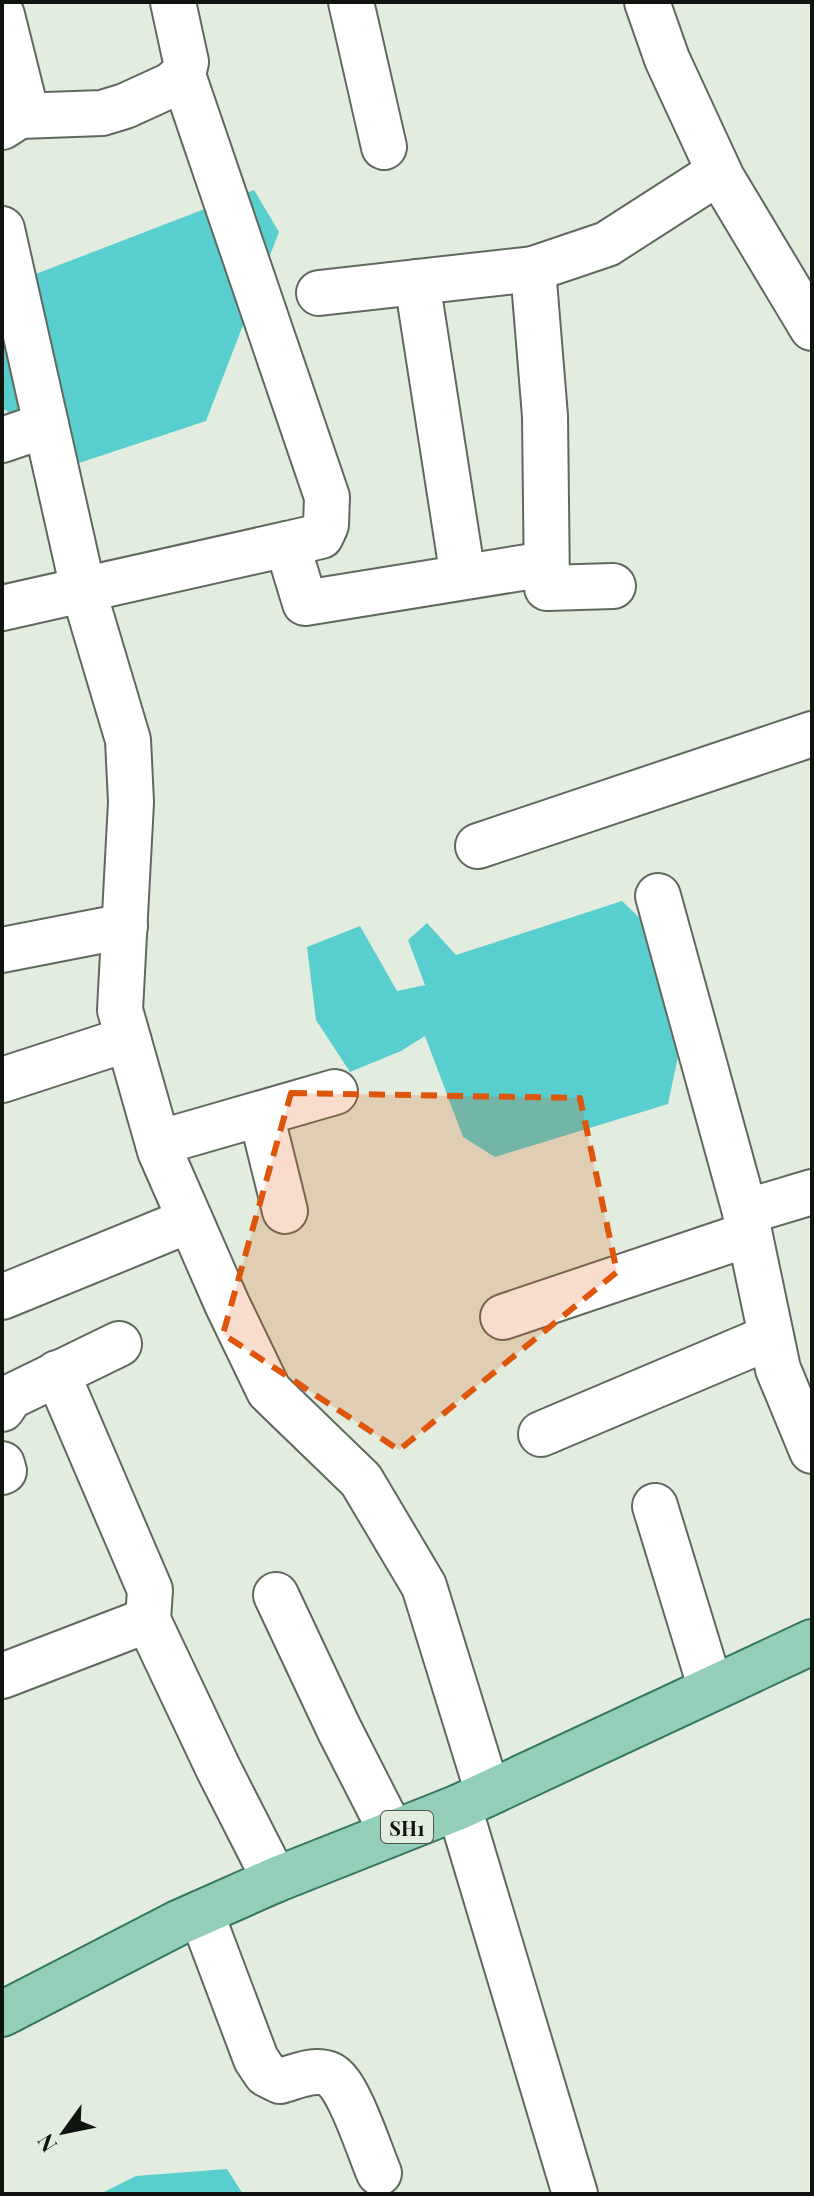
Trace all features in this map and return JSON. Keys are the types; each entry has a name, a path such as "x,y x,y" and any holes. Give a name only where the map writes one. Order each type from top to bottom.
{"main road":[{"name":"SH1","path":"2,2014 201,1913 473,1800 812,1642"}],"street":[{"path":"2,608 321,536 326,525 327,497 183,75 186,62 173,2"},
{"path":"351,2 384,147"},
{"path":"647,2 667,59 719,172 812,328"},
{"path":"2,15 23,99 10,121"},
{"path":"10,121 102,113 171,85 183,75"},
{"path":"319,293 533,269 607,244 719,172"},
{"path":"2,229 83,589 128,740 131,802 120,1010 158,1143 269,1391 361,1480 424,1586 473,1800 575,2194"},
{"path":"533,269 545,416 547,588 613,586"},
{"path":"417,282 463,577"},
{"path":"2,440 46,425"},
{"path":"287,544 305,603 546,564"},
{"path":"478,846 812,734"},
{"path":"658,896 747,1223 778,1369 812,1451"},
{"path":"2,950 125,926"},
{"path":"2,1080 128,1039"},
{"path":"158,1143 335,1092"},
{"path":"261,1114 285,1211"},
{"path":"503,1317 747,1223 812,1192"},
{"path":"2,1297 190,1220"},
{"path":"541,1434 770,1337"},
{"path":"2,1409 10,1397 119,1344"},
{"path":"57,1373 150,1590 148,1620 275,1880"},
{"path":"2,1464 2,1472"},
{"path":"655,1506 711,1689"},
{"path":"276,1595 392,1833"},
{"path":"2,1676 148,1620"},
{"path":"201,1913 256,2059 266,2074 280,2081 310,2072 326,2073 336,2078 379,2173"}],"highlighted area":[{"path":"291,1093 580,1098 617,1272 399,1450 223,1334"}],"water":[{"path":"254,190 279,232 206,421 73,465 41,432 2,408 2,287"},
{"path":"622,901 653,931 680,1047 668,1104 495,1157 463,1137 425,1036 401,1051 350,1072 316,1020 307,947 360,926 397,991 425,985 408,940 427,923 456,955"},
{"path":"227,2169 243,2194 100,2194 136,2176"}]}
